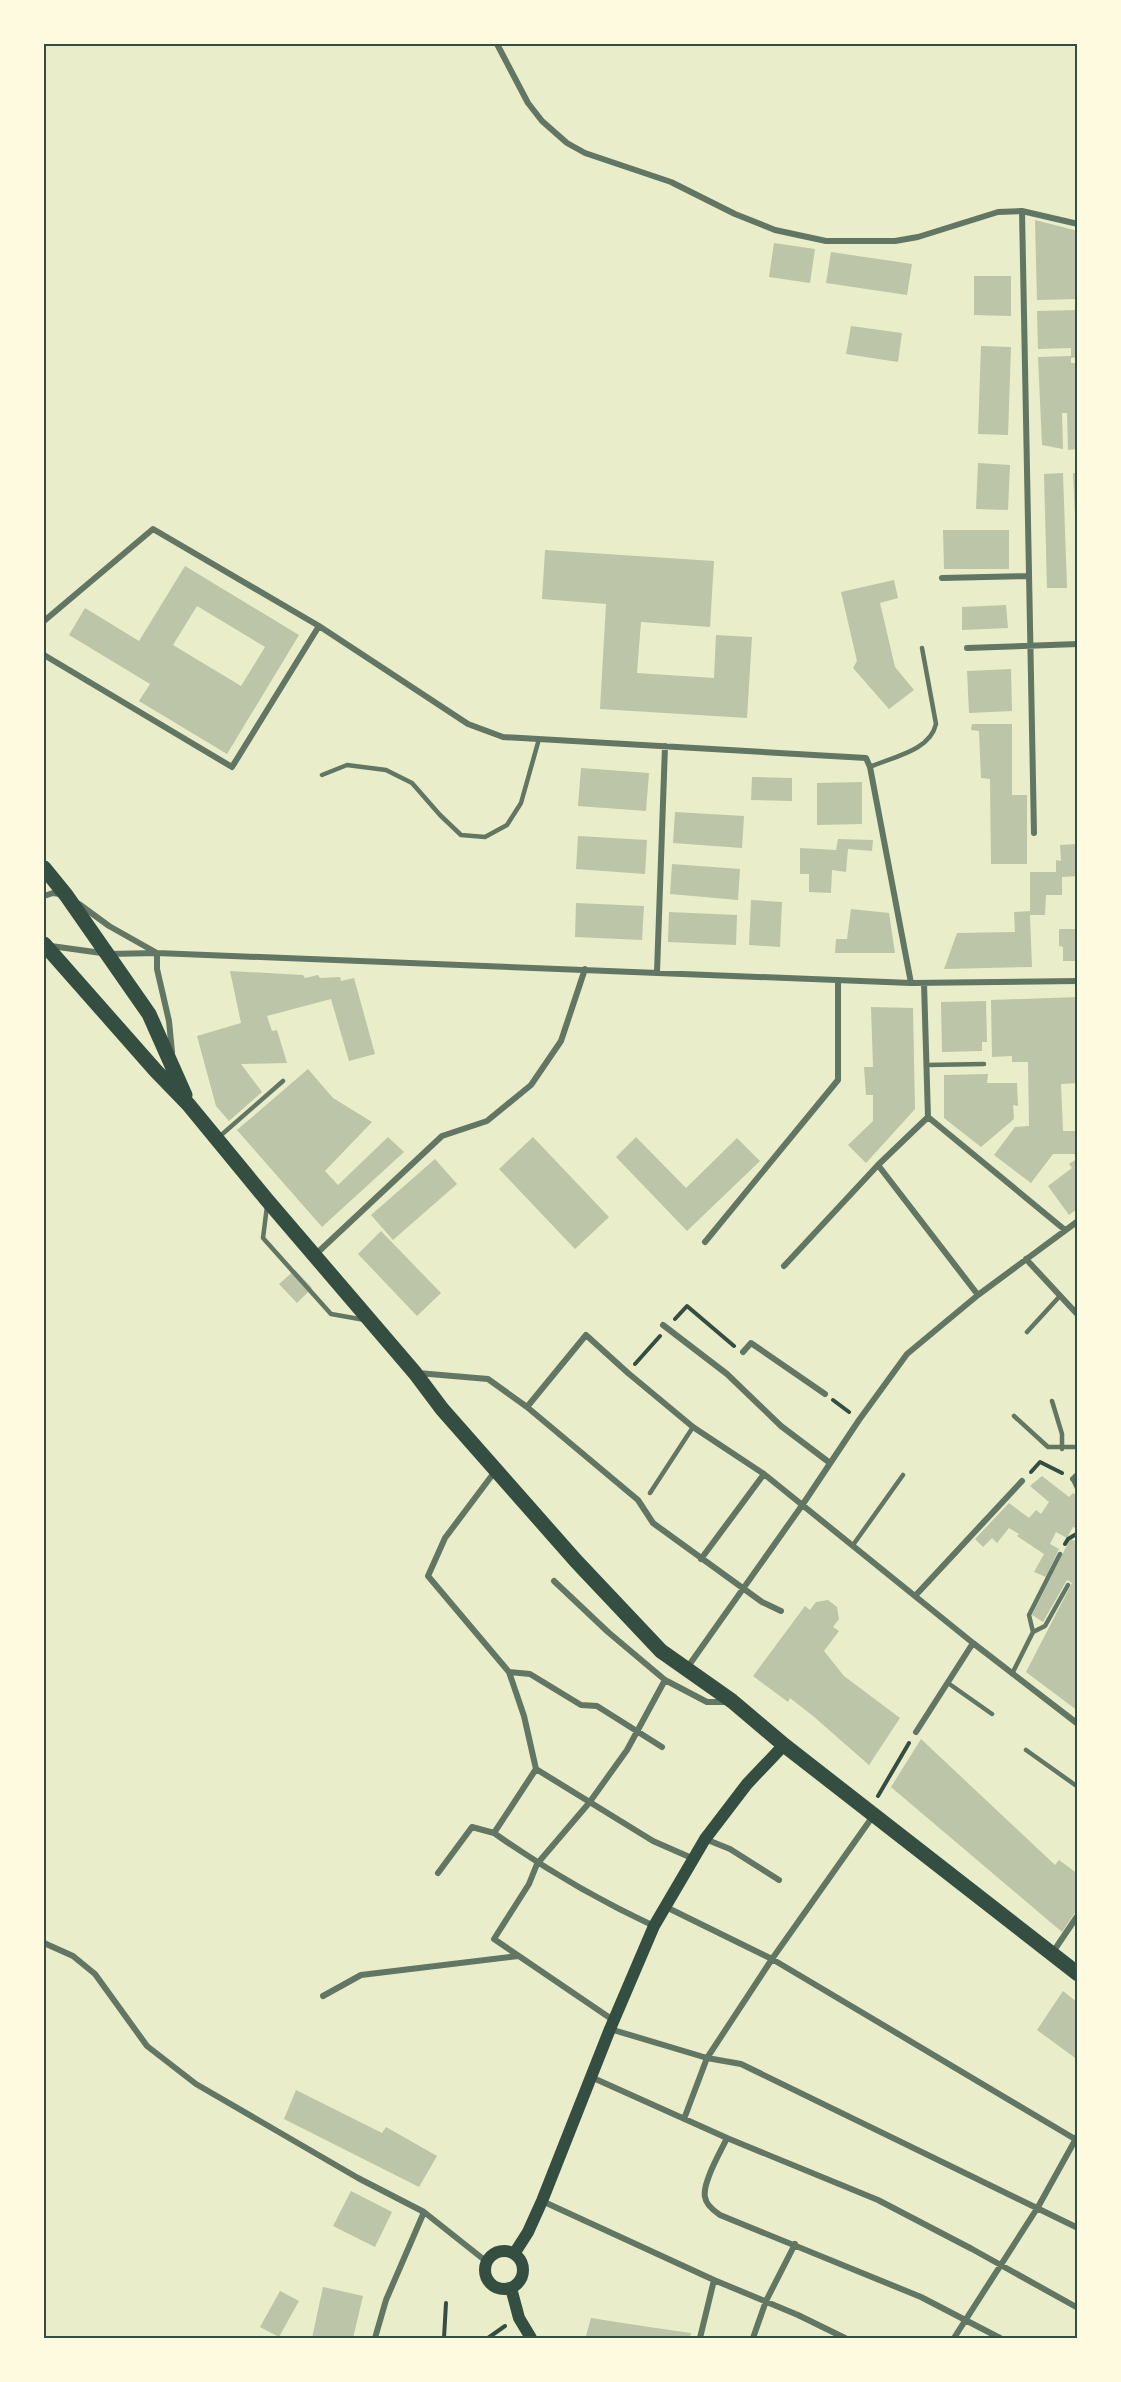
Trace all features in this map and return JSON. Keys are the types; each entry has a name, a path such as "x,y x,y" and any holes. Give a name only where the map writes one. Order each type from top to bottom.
{"main road":[{"path":"44,868 109,954 149,1014 188,1104"},
{"path":"44,944 188,1104 415,1373 442,1409 576,1562 661,1651 732,1701 871,1814 1077,1974"},
{"path":"514,2254 528,2232 542,2201 611,2025 654,1926 705,1839 747,1784 784,1745"},
{"path":"502,2251 514,2254 522,2263 520,2280 511,2288 498,2288 493,2285 486,2274 487,2262 496,2253 502,2251"},
{"path":"511,2288 519,2318 531,2338"}],"street":[{"path":"497,44 528,103 542,121 567,143 585,153 671,182 735,214 775,230 826,241 895,241 918,237 998,212 1022,211 1077,224"},
{"path":"1022,211 1034,833"},
{"path":"44,621 153,529 319,626 468,724 503,737 866,758 870,767 911,983"},
{"path":"942,578 1029,576"},
{"path":"44,655 232,767 319,626"},
{"path":"967,648 1077,644"},
{"path":"657,972 665,746"},
{"path":"44,896 53,893 66,895 109,926 158,953"},
{"path":"44,944 109,954 158,953 911,983 1077,981"},
{"path":"158,953 157,969 169,1021 173,1067"},
{"path":"315,1255 442,1136 487,1120 531,1086 561,1041 585,969"},
{"path":"705,1242 838,1080 838,980"},
{"path":"784,1266 878,1166 928,1117 924,983"},
{"path":"928,1117 1065,1230"},
{"path":"878,1166 978,1295"},
{"path":"686,1669 907,1354 978,1295 1065,1230 1076,1225"},
{"path":"1026,1259 1077,1315"},
{"path":"666,1325 728,1374 781,1426 830,1463"},
{"path":"527,1407 586,1335 693,1427 764,1473 973,1643 1077,1724"},
{"path":"743,1352 752,1343 825,1394"},
{"path":"415,1373 489,1379 527,1407 638,1500 653,1523 762,1602 781,1611"},
{"path":"496,1469 445,1538 428,1576 509,1672 524,1716 536,1769 652,1841 695,1859"},
{"path":"701,1559 764,1473"},
{"path":"915,1596 1022,1481"},
{"path":"554,1581 608,1632 665,1680 706,1702 732,1701"},
{"path":"916,1732 973,1643"},
{"path":"509,1672 530,1674 581,1705 597,1706 662,1746"},
{"path":"665,1680 639,1731 589,1803 537,1864 529,1884 494,1939 611,2025 707,2058 741,2064 1077,2228"},
{"path":"494,1833 536,1769"},
{"path":"684,2119 707,2058 871,1814"},
{"path":"438,1873 472,1827 494,1833 537,1864 617,1909 654,1926"},
{"path":"705,1839 730,1849 779,1880"},
{"path":"665,1906 772,1959 1076,2137 1038,2207 954,2338"},
{"path":"1052,1954 1077,1915"},
{"path":"44,1943 73,1956 95,1974 147,2046 196,2084 358,2178 424,2212 487,2262"},
{"path":"323,1996 361,1975 518,1956"},
{"path":"591,2076 727,2138 878,2200 1077,2308"},
{"path":"727,2138 707,2181 705,2196 711,2209 720,2215 921,2297 1000,2338"},
{"path":"542,2201 844,2338"},
{"path":"375,2338 386,2300 424,2212"},
{"path":"753,2338 766,2301 795,2244"},
{"path":"700,2338 714,2280"}],"lane":[{"path":"870,767 922,746 934,734 936,724 922,648"},
{"path":"322,775 347,765 386,770 412,783 461,835 485,837 507,825 521,803 539,739"},
{"path":"926,1065 984,1064"},
{"path":"217,1139 283,1081"},
{"path":"267,1200 263,1238 331,1314 371,1321"},
{"path":"1027,1332 1059,1297"},
{"path":"1052,1401 1062,1434 1062,1449"},
{"path":"1014,1416 1048,1447 1062,1449 1077,1447"},
{"path":"650,1493 693,1427"},
{"path":"853,1545 903,1475"},
{"path":"1075,1476 1077,1490"},
{"path":"1033,1632 1029,1615 1060,1554"},
{"path":"1012,1674 1033,1632 1045,1626 1068,1585"},
{"path":"948,1683 992,1714"},
{"path":"1026,1750 1077,1787"}],"path":[{"path":"666,1325 687,1306 743,1352"},
{"path":"628,1373 662,1333"},
{"path":"825,1394 859,1420"},
{"path":"1022,1481 1040,1462 1075,1476"},
{"path":"1068,1539 1077,1533"},
{"path":"871,1814 916,1732"},
{"path":"444,2338 446,2303"}],"building":[{"path":"1035,220 1078,231 1078,299 1037,300"},
{"path":"774,243 815,249 810,283 769,277"},
{"path":"831,252 912,264 907,295 826,283"},
{"path":"974,276 1011,276 1011,316 974,315"},
{"path":"1078,310 1078,357 1071,358 1071,363 1078,363 1078,449 1068,450 1067,413 1062,413 1063,449 1042,445 1038,357 1071,356 1071,348 1038,349 1037,311"},
{"path":"851,326 902,333 898,362 846,354"},
{"path":"981,346 1011,347 1008,435 978,434"},
{"path":"978,463 1010,465 1008,510 976,509"},
{"path":"1063,473 1067,588 1047,588 1044,474"},
{"path":"1073,473 1078,473 1078,537 1076,537"},
{"path":"943,530 1009,530 1009,569 944,569"},
{"path":"545,550 714,561 710,627 641,622 637,673 714,678 716,635 752,637 747,718 600,709 606,604 542,599"},
{"path":"185,566 299,635 227,754 139,701 150,684 69,635 85,608 139,641","holes":["197,606 265,647 241,686 173,645"]},
{"path":"894,580 898,598 880,603 895,667 914,690 889,709 853,668 857,661 841,592"},
{"path":"1006,605 1008,628 962,630 962,607"},
{"path":"1011,669 1012,711 969,713 967,671"},
{"path":"972,724 1012,724 1012,795 1027,795 1027,864 991,864 990,779 981,778 979,731 971,730"},
{"path":"581,768 649,773 646,811 578,806"},
{"path":"752,777 792,778 792,801 751,800"},
{"path":"862,782 862,824 817,825 817,783"},
{"path":"675,812 744,816 742,848 673,843"},
{"path":"578,836 647,840 645,874 576,869"},
{"path":"838,839 873,840 872,851 848,849 846,872 832,870 831,893 809,892 809,874 800,874 800,848 836,850"},
{"path":"1078,844 1078,876 1062,877 1062,895 1046,895 1045,915 1030,915 1032,967 944,969 957,933 1015,932 1014,912 1030,911 1030,872 1056,872 1056,860 1061,861 1060,845"},
{"path":"672,864 740,869 738,900 670,894"},
{"path":"751,900 782,902 780,947 749,945"},
{"path":"576,903 644,906 642,940 575,937"},
{"path":"851,909 889,913 895,953 835,953 836,939 847,939"},
{"path":"669,912 737,915 736,945 668,942"},
{"path":"1059,929 1078,929 1078,961 1063,961 1063,947 1059,946"},
{"path":"230,971 303,975 305,978 318,975 320,978 340,977 341,981 354,978 375,1054 349,1061 331,999 267,1016 272,1031 277,1030 287,1063 241,1064 262,1092 229,1121 216,1106 197,1036 241,1023"},
{"path":"1078,997 1078,1083 1061,1084 1063,1131 1078,1131 1078,1154 1053,1154 1031,1183 994,1155 1015,1127 1029,1126 1028,1062 1012,1062 1012,1056 992,1057 991,1000"},
{"path":"986,1001 987,1042 982,1042 982,1051 942,1052 941,1002"},
{"path":"871,1007 913,1008 915,1109 866,1163 848,1145 873,1121 873,1095 866,1095 864,1067 873,1067"},
{"path":"308,1069 333,1098 372,1122 325,1171 338,1185 388,1137 404,1152 322,1227 237,1130"},
{"path":"988,1074 987,1083 1017,1083 1018,1106 1013,1105 1014,1119 981,1147 944,1118 944,1075"},
{"path":"533,1137 609,1217 575,1249 499,1169"},
{"path":"636,1137 686,1188 737,1138 760,1161 687,1231 616,1157"},
{"path":"1078,1158 1078,1208 1069,1215 1048,1186 1072,1168 1069,1164"},
{"path":"435,1159 457,1184 393,1240 371,1215"},
{"path":"381,1231 441,1293 417,1316 358,1254"},
{"path":"295,1270 312,1288 297,1303 279,1284"},
{"path":"1042,1476 1069,1497 1073,1493 1078,1497 1078,1529 1073,1527 1067,1538 1056,1532 1050,1544 1059,1549 1046,1577 1034,1572 1044,1554 1009,1528 997,1543 992,1538 983,1547 975,1539 1009,1503 1029,1518 1036,1510 1041,1514 1049,1502 1030,1486"},
{"path":"1070,1539 1078,1542 1078,1711 1026,1672 1072,1583 1067,1580 1043,1622 1032,1615"},
{"path":"828,1600 837,1607 839,1619 833,1627 839,1631 824,1651 844,1676 900,1718 869,1765 790,1698 788,1702 753,1676 805,1606 810,1610 816,1602"},
{"path":"921,1739 1055,1865 1059,1860 1078,1874 1078,1908 1062,1932 891,1787"},
{"path":"1063,1991 1078,2003 1078,2060 1037,2030"},
{"path":"296,2090 382,2133 386,2127 437,2156 419,2187 284,2119"},
{"path":"351,2191 392,2212 375,2247 333,2226"},
{"path":"323,2287 363,2296 353,2338 312,2338"},
{"path":"280,2291 299,2301 279,2337 260,2327"},
{"path":"591,2318 691,2333 690,2338 598,2338 586,2336"}]}
